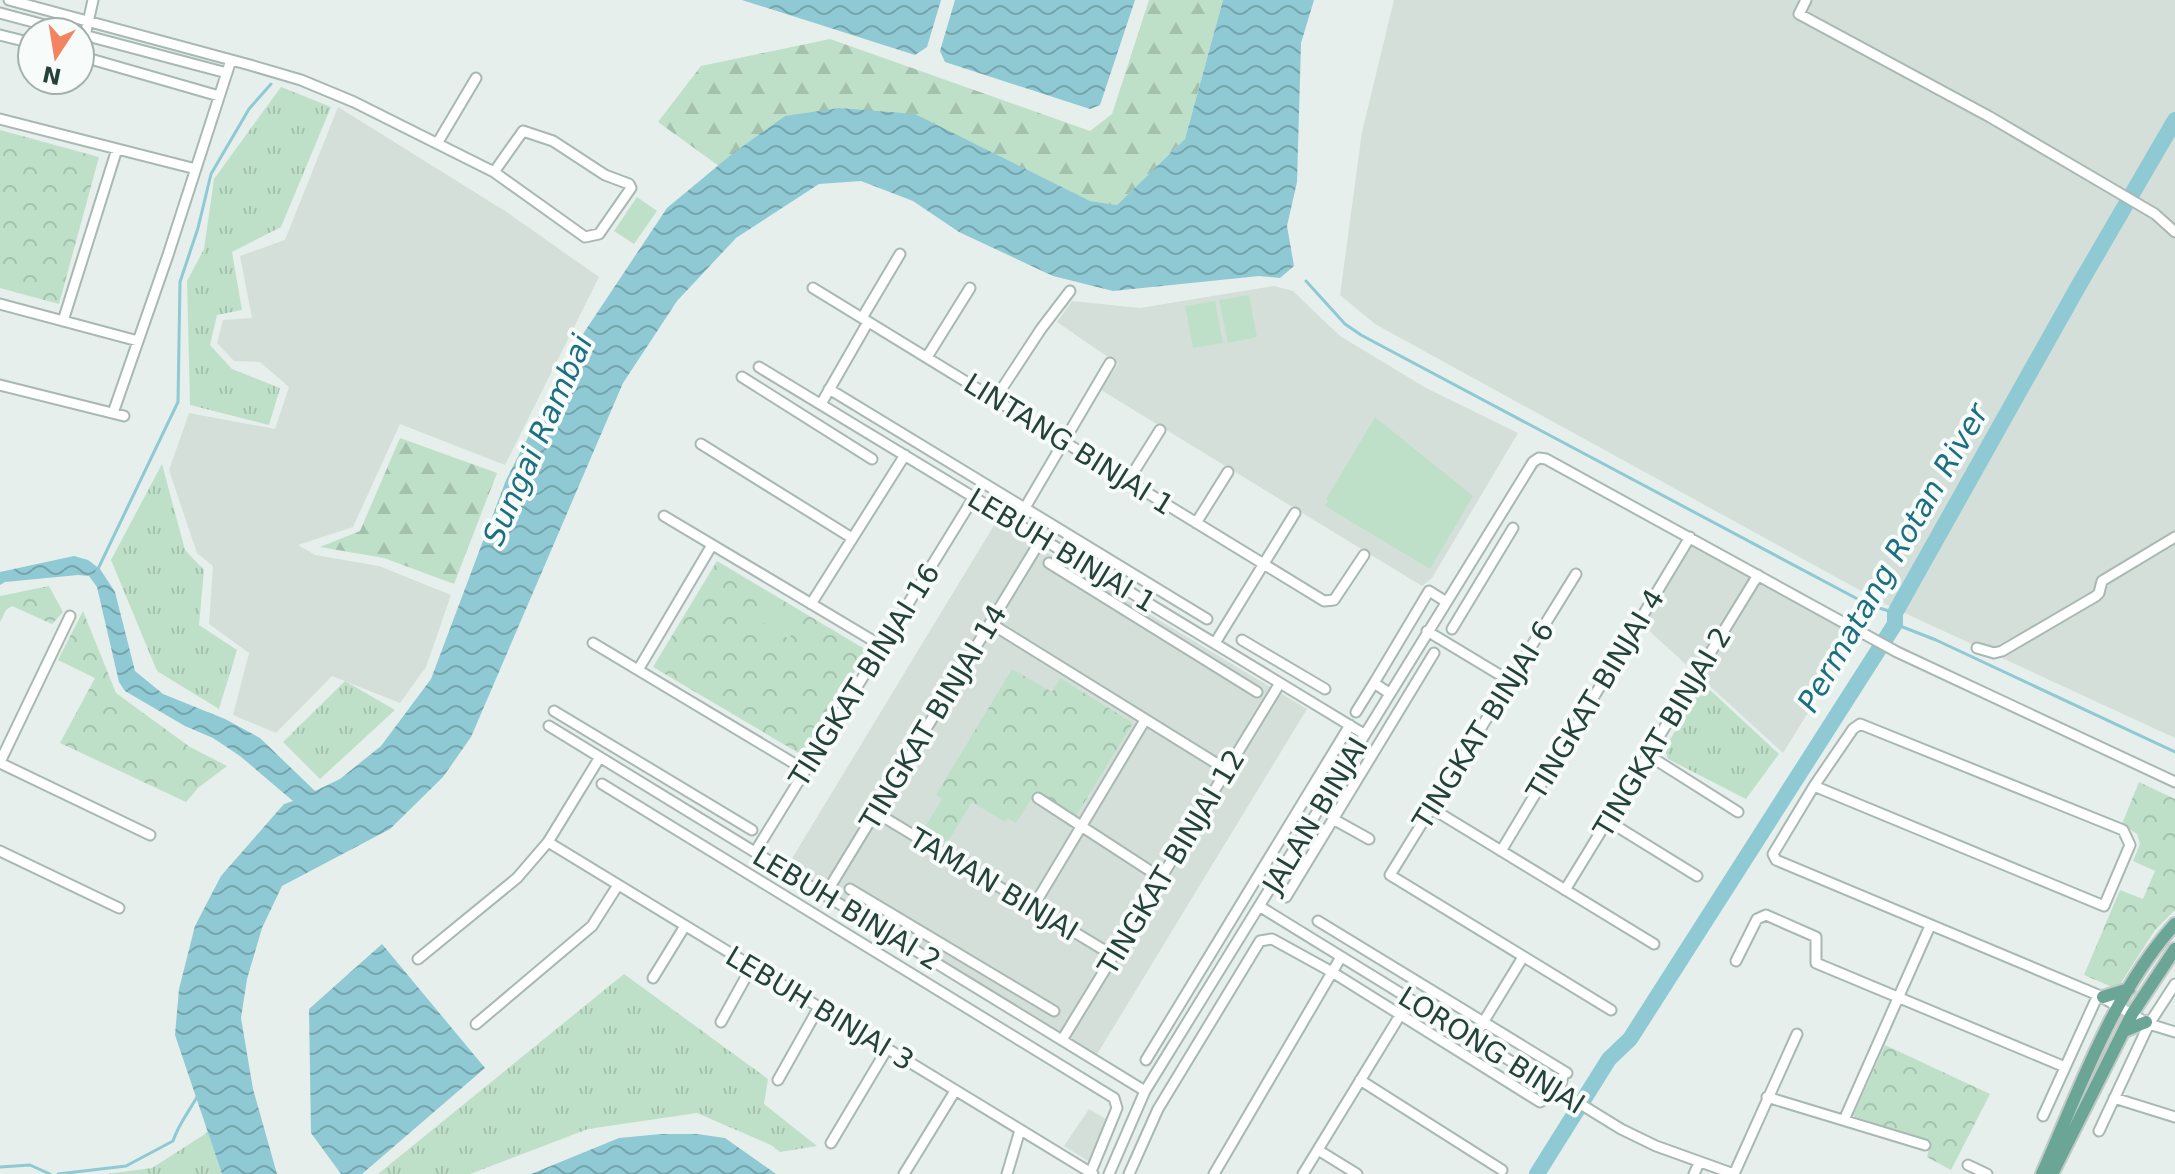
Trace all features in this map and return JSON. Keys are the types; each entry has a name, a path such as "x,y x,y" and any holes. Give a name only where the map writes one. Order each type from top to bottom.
{"main road":[{"path":"2042,1174 2118,1007 2158,943 2175,924"},
{"path":"2052,1174 2132,1014 2175,949"},
{"path":"2100,996 2129,989"},
{"path":"2124,1031 2148,1023"}],"street":[{"path":"9,0 69,16"},
{"path":"1806,0 1799,14 1977,109 2155,214 2175,232"},
{"path":"96,23 301,80 354,102 494,172 585,237 599,234 631,188 553,141 523,131 494,172"},
{"path":"96,39 227,73"},
{"path":"113,413 231,60"},
{"path":"96,61 219,96"},
{"path":"438,142 476,78"},
{"path":"0,119 196,169"},
{"path":"63,321 117,149"},
{"path":"821,404 900,254"},
{"name":"LINTANG BINJAI 1","path":"813,288 1324,601 1334,600 1364,555"},
{"path":"927,357 970,288"},
{"path":"995,399 1070,291"},
{"path":"0,304 138,341"},
{"path":"1016,523 1110,363"},
{"name":"LEBUH BINJAI 1","path":"759,367 1364,734"},
{"path":"742,377 872,459"},
{"path":"0,385 124,416"},
{"name":"LEBUH BINJAI 1","path":"829,389 1207,619"},
{"path":"849,444 859,428"},
{"path":"1128,481 1160,430"},
{"path":"701,444 852,538"},
{"path":"811,604 905,455"},
{"name":"JALAN BINJAI","path":"1109,1174 1145,1091 1533,462 1539,458 1546,459 1690,537"},
{"path":"1196,523 1228,472"},
{"name":"TINGKAT BINJAI 16","path":"755,852 974,497"},
{"path":"1215,643 1295,513"},
{"path":"664,516 882,646"},
{"path":"1452,629 1513,528"},
{"path":"1690,537 1897,652 2175,782"},
{"name":"TINGKAT BINJAI 4","path":"1501,851 1690,537"},
{"path":"1977,648 1994,653 2002,651 2096,596 2102,581 2175,537"},
{"name":"TINGKAT BINJAI 14","path":"825,895 1042,538"},
{"path":"638,670 712,545"},
{"path":"1049,563 1257,692"},
{"path":"1075,580 1085,564"},
{"name":"TINGKAT BINJAI 6","path":"1523,957 1390,875 1576,574"},
{"name":"TINGKAT BINJAI 2","path":"1565,890 1758,575"},
{"path":"1454,586 1471,597"},
{"path":"1356,712 1429,591 1445,601"},
{"path":"70,616 0,763 150,835"},
{"path":"990,623 1227,770"},
{"path":"1427,631 1510,681"},
{"path":"1242,640 1325,689"},
{"path":"593,643 805,770"},
{"path":"1231,676 1260,650"},
{"path":"1286,897 1434,653"},
{"path":"1398,678 1413,687"},
{"name":"TINGKAT BINJAI 12","path":"1062,1040 1280,683"},
{"path":"1374,683 1389,693"},
{"path":"554,711 752,830"},
{"path":"1033,907 1145,720"},
{"path":"1146,1060 1350,725"},
{"path":"1814,786 2104,906 2130,845 2123,830 1864,725 1853,729 1814,786 1774,851 1776,860 2100,996 2148,1023 2175,1032"},
{"name":"LEBUH BINJAI 2","path":"549,726 1145,1091"},
{"path":"1648,755 1738,812"},
{"path":"418,959 517,878 548,842 600,757"},
{"path":"628,799 639,781"},
{"name":"LEBUH BINJAI 2","path":"602,784 1114,1098 1117,1108 1091,1174"},
{"path":"1313,786 1327,794"},
{"path":"1038,798 1161,878"},
{"path":"1431,808 1654,944"},
{"name":"TAMAN BINJAI","path":"875,812 1114,956"},
{"path":"1333,819 1369,839"},
{"path":"1608,821 1697,876"},
{"name":"LEBUH BINJAI 3","path":"548,842 1091,1174"},
{"path":"0,851 119,908"},
{"path":"1291,854 1306,863"},
{"path":"476,1024 592,926 618,885"},
{"path":"850,889 1054,1011"},
{"path":"868,921 877,906"},
{"name":"LORONG BINJAI","path":"1259,906 1601,1117 1656,1146 1734,1174"},
{"path":"1736,961 1757,919 1766,915 1816,937 1816,963 2065,1067"},
{"path":"1129,1174 1158,1109 1260,941 1266,939 1272,939 1332,972 1540,1102 1562,1094 1567,1074 1318,921"},
{"path":"653,978 685,926"},
{"path":"1844,1120 1930,926"},
{"path":"1353,965 1363,948"},
{"path":"1214,1174 1341,957"},
{"path":"1473,1039 1523,957 1611,1010"},
{"path":"1224,964 1240,973"},
{"path":"721,1022 752,966"},
{"path":"2099,1131 2148,1023 2175,984"},
{"path":"1429,1011 1439,995"},
{"path":"2043,1116 2100,996"},
{"path":"1022,1016 1033,999"},
{"path":"1303,1174 1410,999"},
{"path":"778,1080 819,1007"},
{"path":"1734,1174 1797,1034"},
{"path":"1159,1039 1173,1048"},
{"path":"831,1143 887,1049"},
{"path":"1360,1080 1502,1170"},
{"path":"904,1174 955,1091"},
{"path":"1767,1097 1925,1145"},
{"path":"2114,1098 2175,1117"},
{"path":"1007,1174 1020,1130"},
{"path":"1122,1144 1139,1151"},
{"path":"1318,1150 1357,1174"},
{"path":"1694,1174 1699,1163"},
{"path":"1968,1165 1987,1174"}],"shaded area":[{"path":"1394,0 2175,0 2175,738 1885,604 1375,324 1340,295 1362,132"},
{"path":"338,107 505,211 599,277 505,465 400,424 353,527 298,545 315,555 379,566 451,595 426,667 400,703 332,676 276,733 233,715 249,653 209,624 213,566 197,553 169,470 189,413 275,429 289,387 260,362 234,361 217,343 223,320 252,318 240,256 285,240"},
{"path":"1274,286 1293,291 1340,336 1426,388 1518,433 1432,578 1422,586 1101,390 1118,364 1057,322 1072,301 1140,308"},
{"path":"996,522 1307,709 1096,1056 788,865"},
{"path":"1683,537 1856,635 1783,753 1634,617"},
{"path":"1089,1109 1109,1121 1091,1163 1064,1146"}],"green space":[{"path":"1149,0 1223,0 1185,139 1117,205 1090,201 785,116 719,166 658,122 701,66 830,39 1090,131 1112,114"},
{"path":"281,87 331,107 281,227 232,252 242,310 217,315 210,345 232,369 280,388 269,425 190,405 187,281 204,249 214,179"},
{"path":"0,130 99,157 59,304 0,288"},
{"path":"637,197 657,211 634,244 614,231"},
{"path":"1249,295 1257,337 1228,343 1219,300"},
{"path":"1215,301 1223,343 1193,348 1185,306"},
{"path":"1375,417 1473,496 1430,569 1325,506 1326,499"},
{"path":"400,438 497,473 454,584 384,558 320,547 360,531"},
{"path":"162,464 185,550 204,570 199,625 237,650 219,709 157,671 111,560"},
{"path":"717,561 868,651 802,755 653,667"},
{"path":"49,586 63,612 52,624 12,606 0,622 0,596"},
{"path":"768,603 799,622 789,639 758,620"},
{"path":"83,611 116,693 190,747 227,766 198,788 186,802 60,743 95,678 58,660"},
{"path":"1012,669 1052,692 1060,678 1133,723 1076,816 1036,792 1016,823 1007,818 1005,822 972,802 947,843 924,829 942,799 936,795"},
{"path":"345,681 395,710 320,779 283,742"},
{"path":"1709,689 1779,754 1746,799 1668,759 1665,748 1695,697"},
{"path":"2139,782 2175,799 2175,910 2155,930 2117,989 2084,975 2120,890 2143,899 2155,871 2133,861 2140,844 2137,834 2122,824"},
{"path":"624,974 768,1079 764,1104 817,1146 780,1152 771,1145 697,1113 588,1129 470,1174 378,1174"},
{"path":"1885,1045 1990,1094 1951,1170 1927,1157 1931,1141 1853,1116"},
{"path":"208,1132 222,1174 106,1174 152,1168"}],"water":[{"path":"742,0 941,0 927,47 915,55"},
{"path":"955,0 1135,0 1100,105 1090,109 945,62 940,51"},
{"name":"Sungai Rambai","path":"1223,0 1314,0 1301,43 1297,182 1287,226 1294,266 1280,278 1259,276 1113,291 1053,276 959,232 913,201 861,181 819,184 736,238 677,301 623,383 471,737 443,777 390,829 282,886 262,928 247,979 241,1018 253,1089 277,1174 222,1174 175,1035 179,989 195,926 221,876 284,804 293,801 240,756 213,738 185,726 125,691 119,682 97,587 89,576 5,582 0,585 0,572 74,556 88,560 100,569 115,592 135,671 163,694 225,719 260,738 315,791 340,779 381,746 431,679 506,480 575,346 667,208 732,154 785,116 839,108 915,114 1090,201 1117,205 1185,139"},
{"path":"382,944 485,1068 362,1174 341,1174 311,1133 309,1009"},
{"path":"661,1134 725,1138 776,1174 531,1174 619,1138"}],"waterway":[{"path":"97,571 178,402 180,282 198,228 211,174 249,109 271,84"},
{"name":"Permatang Rotan River","path":"1537,1174 1609,1059 1630,1039 1895,624 1895,613 2175,120"},
{"path":"1306,281 1345,324 1361,335 1867,604 1895,613"},
{"path":"1895,624 1936,640 2175,752"},
{"path":"58,1174 126,1166 173,1141 197,1097"},
{"path":"0,1167 30,1165 50,1174"}]}
